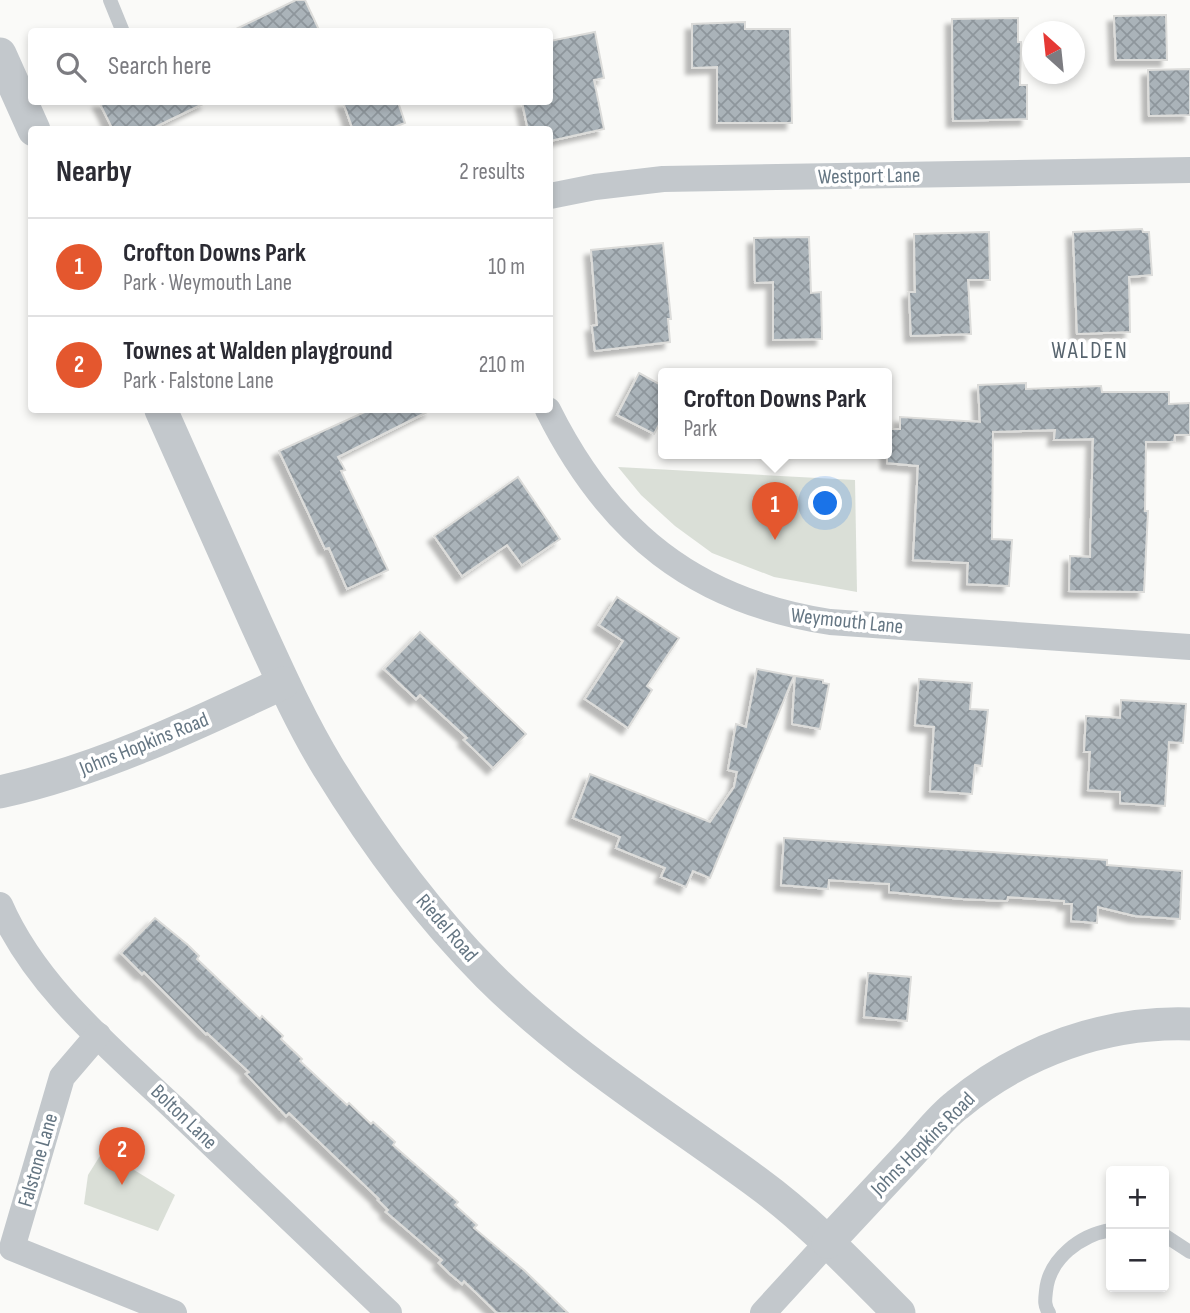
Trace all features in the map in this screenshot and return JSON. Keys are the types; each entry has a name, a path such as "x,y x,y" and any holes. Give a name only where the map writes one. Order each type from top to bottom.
{"street":[{"path":"0,54 32,126"},
{"name":"Westport Lane","path":"553,195 594,187 663,179 1190,170"},
{"name":"Riedel Road","path":"162,413 284,683 327,765 374,839 428,911 489,976 560,1040 669,1122 761,1184 828,1242 899,1313"},
{"name":"Weymouth Lane","path":"550,413 569,449 624,521 659,554 691,576 737,599 789,616 830,622 1190,647"},
{"name":"Johns Hopkins Road","path":"0,792 49,781 127,752 284,683"},
{"name":"Bolton Lane","path":"0,905 29,958 98,1035 389,1313"},
{"name":"Johns Hopkins Road","path":"828,1242 955,1106 992,1079 1042,1052 1101,1032 1159,1023 1190,1024"},
{"name":"Falstone Lane","path":"98,1035 62,1077 12,1248 174,1313"},
{"path":"763,1313 828,1242"}],"lane":[{"path":"110,0 121,28"},
{"path":"1049,1313 1045,1306 1048,1278 1059,1259 1081,1240 1106,1232"},
{"path":"1169,1239 1190,1252"}],"shaded area":[{"path":"618,467 855,480 857,592 774,577 712,553 675,526 641,495"},
{"path":"103,1151 175,1195 158,1231 84,1204 88,1175"}],"building":[{"path":"296,0 305,0 318,28 238,28"},
{"path":"1166,15 1167,60 1116,60 1114,16"},
{"path":"1018,18 1018,42 1021,42 1020,85 1027,85 1027,119 953,121 952,19"},
{"path":"745,22 745,29 790,29 792,123 717,123 717,67 692,68 692,24"},
{"path":"595,32 604,78 594,80 604,129 553,140 553,126 527,126 523,105 553,105 553,40"},
{"path":"1190,69 1190,115 1149,116 1148,70"},
{"path":"100,105 201,105 157,126 111,126"},
{"path":"344,105 399,105 405,123 397,126 352,126"},
{"path":"1142,229 1143,232 1149,232 1152,275 1129,277 1130,332 1077,334 1073,232"},
{"path":"989,232 990,280 968,280 971,334 911,336 909,292 915,292 914,234"},
{"path":"809,237 811,293 821,292 822,339 773,340 773,282 755,283 754,238"},
{"path":"663,243 671,319 668,319 670,342 595,351 592,326 597,325 591,250"},
{"path":"639,373 658,383 658,426 654,434 617,415"},
{"path":"1026,383 1026,389 1101,386 1102,392 1169,392 1169,404 1190,403 1190,435 1175,435 1174,442 1146,442 1145,511 1148,511 1144,592 1069,591 1070,556 1090,557 1093,439 1054,440 1055,430 993,432 992,539 1012,540 1009,586 967,584 968,563 913,560 918,466 887,463 887,459 892,459 892,429 900,429 900,417 980,422 978,385"},
{"path":"362,413 425,413 338,457 345,470 341,471 388,570 347,589 279,451"},
{"path":"518,477 560,539 522,565 507,545 462,576 434,536"},
{"path":"617,597 679,638 647,686 652,690 628,728 585,699 623,641 599,625"},
{"path":"420,632 526,734 493,768 464,740 467,738 420,695 416,699 384,669"},
{"path":"757,669 794,676 710,878 693,871 686,887 661,877 665,868 616,848 620,837 573,818 590,774 710,822 734,787 737,772 728,770 736,724 746,727"},
{"path":"795,676 823,680 823,683 829,684 820,729 792,724"},
{"path":"919,679 972,683 970,709 988,710 982,766 975,765 972,794 930,791 934,727 915,725"},
{"path":"1121,700 1186,704 1183,743 1169,742 1165,806 1120,803 1120,792 1088,790 1090,752 1084,752 1086,716 1120,718"},
{"path":"784,838 1107,860 1107,865 1182,871 1180,919 1135,916 1098,907 1097,923 1071,921 1072,904 1064,904 1064,901 1008,897 1007,901 962,899 889,892 889,884 829,880 828,889 781,885"},
{"path":"155,918 188,945 199,956 197,959 260,1019 262,1016 283,1036 281,1039 302,1059 300,1061 347,1105 349,1103 371,1124 373,1122 395,1142 393,1145 458,1202 455,1205 477,1225 474,1228 525,1271 568,1313 497,1313 464,1281 462,1284 450,1274 439,1263 442,1260 386,1212 388,1210 379,1199 289,1113 286,1116 246,1074 249,1072 121,953"},
{"path":"868,973 911,977 907,1021 864,1017"}],"place":[{"name":"Crofton Downs Park","path":"775,540"},
{"name":"Townes at Walden playground","path":"122,1185"}],"district":[{"name":"WALDEN","path":"1090,351"}]}
